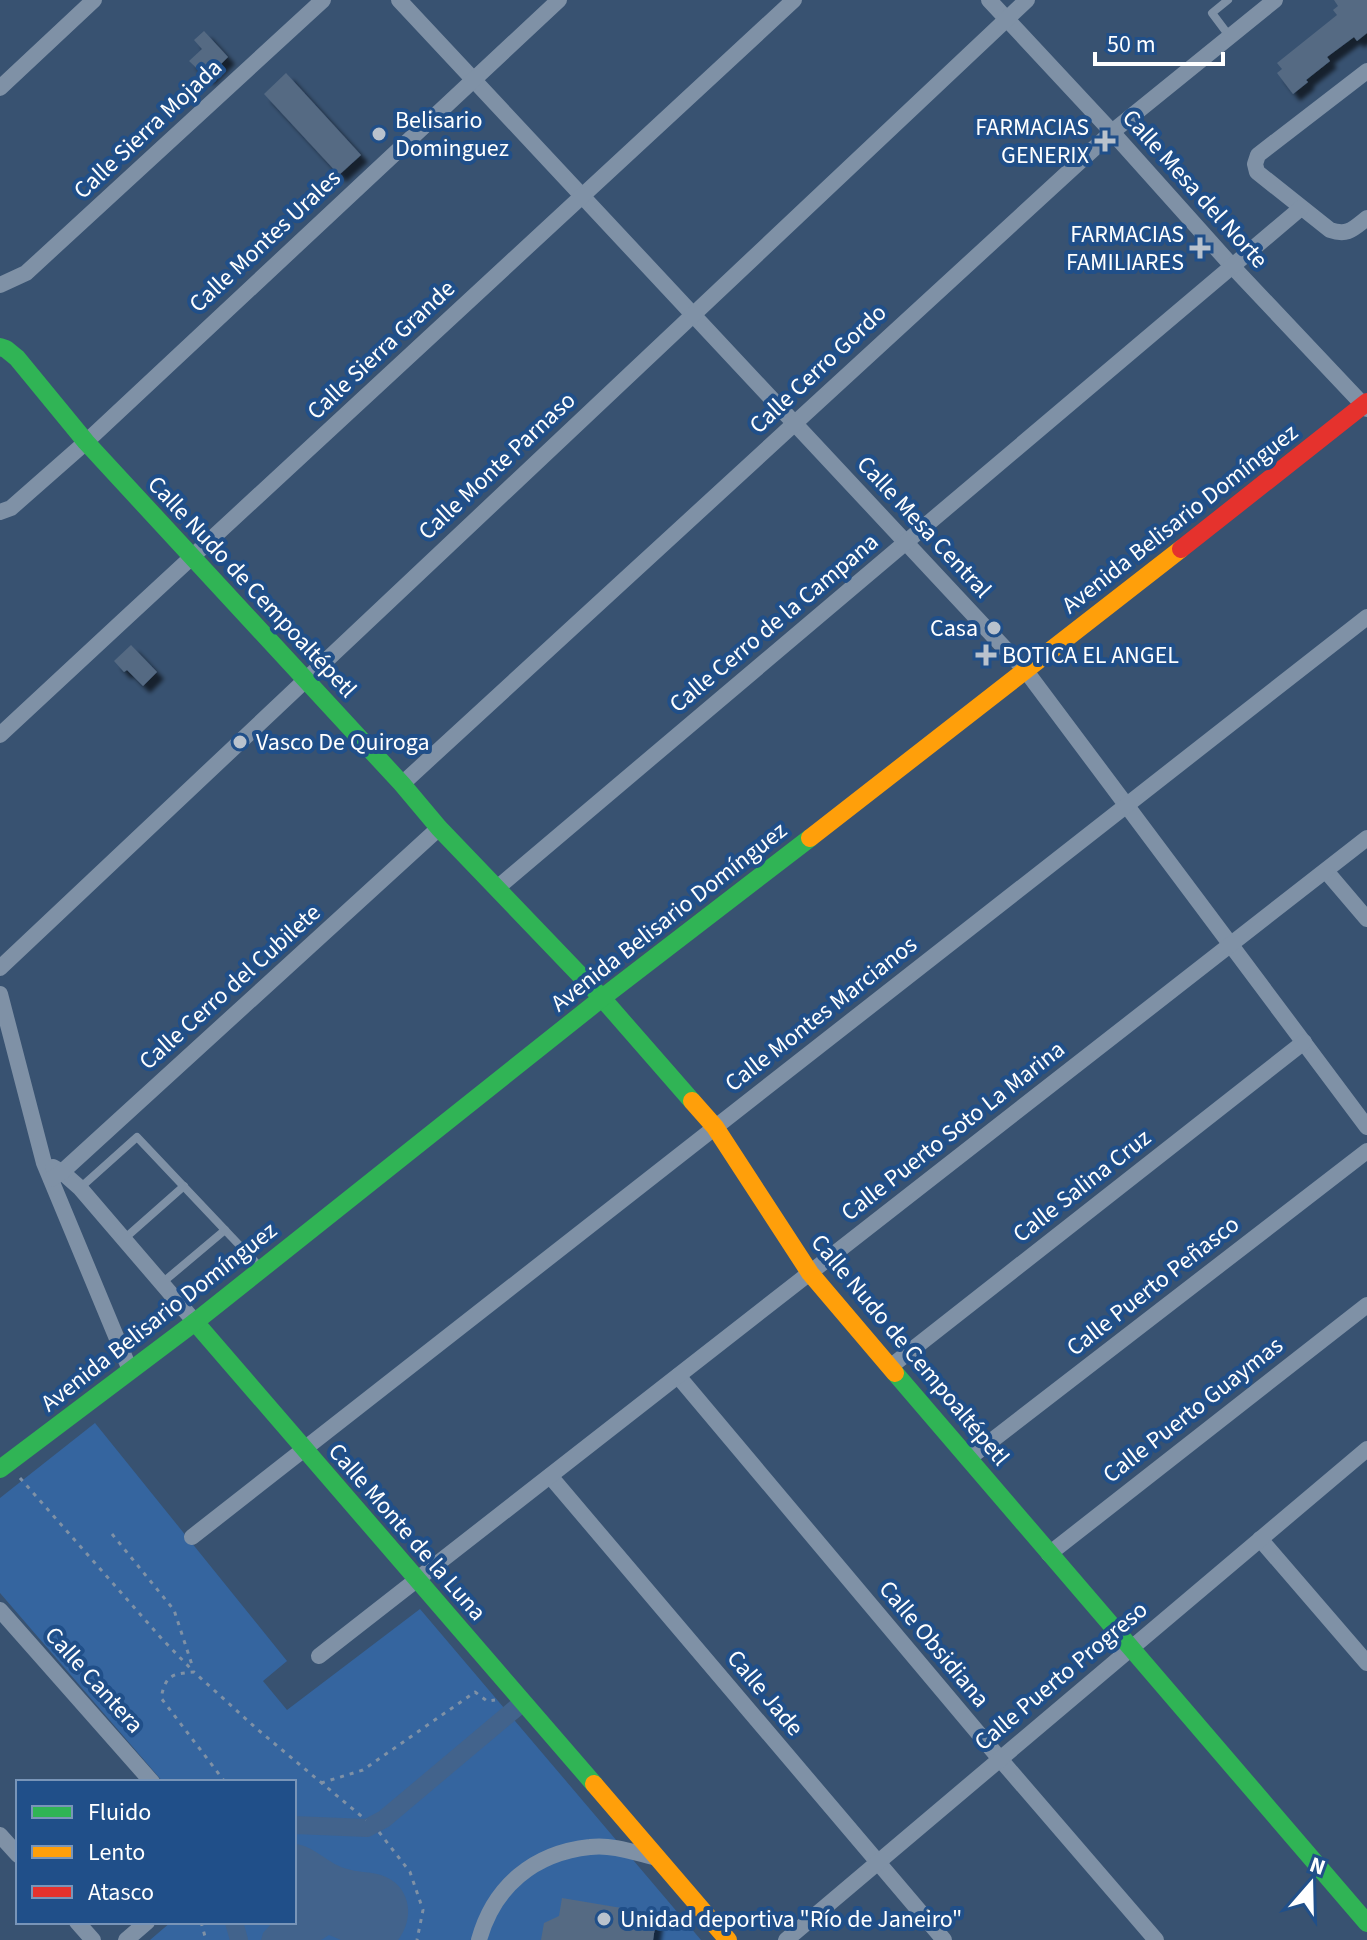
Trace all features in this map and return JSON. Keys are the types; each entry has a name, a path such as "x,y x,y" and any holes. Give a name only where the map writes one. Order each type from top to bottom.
{"street":[{"path":"0,88 94,0"},
{"name":"Calle Sierra Mojada","path":"0,285 26,273 323,0"},
{"name":"Calle Mesa Central","path":"399,0 1026,671 1367,1127"},
{"name":"Calle Montes Urales","path":"0,512 11,508 86,442 559,0"},
{"name":"Calle Sierra Grande","path":"0,735 794,0"},
{"name":"Calle Mesa del Norte","path":"989,0 1232,266 1366,405"},
{"name":"Calle Monte Parnaso","path":"0,968 1027,0"},
{"name":"Calle Cerro Gordo","path":"402,784 1112,132 1275,0"},
{"path":"1367,71 1258,155 1255,164 1257,172 1330,230 1341,234 1367,218"},
{"name":"Calle Cerro de la Campana","path":"497,888 1301,208"},
{"name":"Calle Nudo de Cempoaltépetl","path":"0,347 17,358 86,442 439,828 602,998 715,1127 810,1273 1367,1923"},
{"name":"Avenida Belisario Domínguez","path":"4,1466 195,1322 602,998 1366,405"},
{"name":"Calle Montes Marcianos","path":"192,1537 1367,617"},
{"name":"Calle Cerro del Cubilete","path":"56,1176 439,828"},
{"name":"Calle Puerto Soto La Marina","path":"319,1656 1367,838"},
{"path":"1326,871 1367,919"},
{"name":"Calle Monte de la Luna","path":"0,994 44,1163 56,1176 80,1188 728,1940"},
{"name":"Calle Salina Cruz","path":"890,1367 1304,1042"},
{"name":"Calle Puerto Peñasco","path":"968,1459 1367,1151"},
{"path":"56,1176 130,1370"},
{"name":"Calle Puerto Guaymas","path":"1049,1554 1367,1305"},
{"name":"Calle Obsidiana","path":"678,1376 1156,1940"},
{"name":"Calle Puerto Progreso","path":"786,1940 1367,1449"},
{"name":"Calle Jade","path":"550,1476 944,1940"},
{"path":"1260,1539 1367,1663"},
{"name":"Calle Cantera","path":"0,1610 150,1780"},
{"path":"0,1835 16,1853"},
{"path":"479,1940 484,1920 502,1891 525,1870 551,1855 592,1846 624,1849 657,1858"},
{"path":"79,1924 93,1940"},
{"path":"126,1940 145,1924"}],"lane":[{"path":"1228,0 1212,13 1230,37"},
{"path":"80,1188 137,1137 262,1268"},
{"path":"124,1239 184,1186"},
{"path":"161,1283 225,1230"}],"path":[{"path":"4,1466 194,1672 366,1820"},
{"path":"112,1534 174,1610 194,1672"},
{"path":"194,1672 174,1673 165,1683 161,1698 223,1780"},
{"path":"321,1783 363,1770 475,1692 487,1701 494,1701 511,1689"},
{"path":"379,1832 410,1872 423,1910 417,1940"}],"shaded area":[{"path":"95,1423 287,1661 263,1681 287,1710 420,1609 701,1940 150,1940 169,1924 296,1924 296,1780 161,1780 0,1593 0,1498"},
{"path":"296,1844 307,1847 344,1868 386,1877 401,1889 408,1906 407,1923 398,1940 341,1940 329,1935 321,1940 261,1940 271,1924 296,1924"}],"building":[{"path":"1334,0 1367,0 1367,33 1357,41 1354,37 1327,57 1330,61 1293,94 1277,73 1282,69 1277,63 1337,15 1333,10 1338,6"},
{"path":"204,31 228,57 207,78 189,61 202,49 194,40"},
{"path":"286,73 361,155 339,175 264,94"},
{"path":"131,645 157,672 143,686 114,661"},
{"name":"Unidad deportiva \"Río de Janeiro\"","path":"562,1898 657,1914 653,1940 541,1940 544,1923 559,1916"}],"waterway":[{"path":"296,1825 367,1828 384,1819 516,1708"},
{"path":"235,1924 239,1940"}],"traffic: fast":[{"path":"0,347 17,358 86,442 439,828 602,998 692,1101"},
{"path":"0,1469 195,1322 602,998 810,838"},
{"path":"195,1322 594,1784"},
{"path":"895,1373 1367,1923"}],"traffic: slow":[{"path":"810,838 1181,549"},
{"path":"692,1101 715,1127 810,1273 895,1373"},
{"path":"594,1784 728,1940"}],"traffic: jam":[{"path":"1181,549 1367,402"}],"place":[{"name":"Belisario Dominguez","path":"379,134"},
{"name":"FARMACIAS GENERIX","path":"1105,141"},
{"name":"FARMACIAS FAMILIARES","path":"1200,248"},
{"name":"Casa","path":"994,628"},
{"name":"BOTICA EL ANGEL","path":"986,655"},
{"name":"Vasco De Quiroga","path":"240,742"},
{"name":"Unidad deportiva \"Río de Janeiro\"","path":"604,1919"}]}
